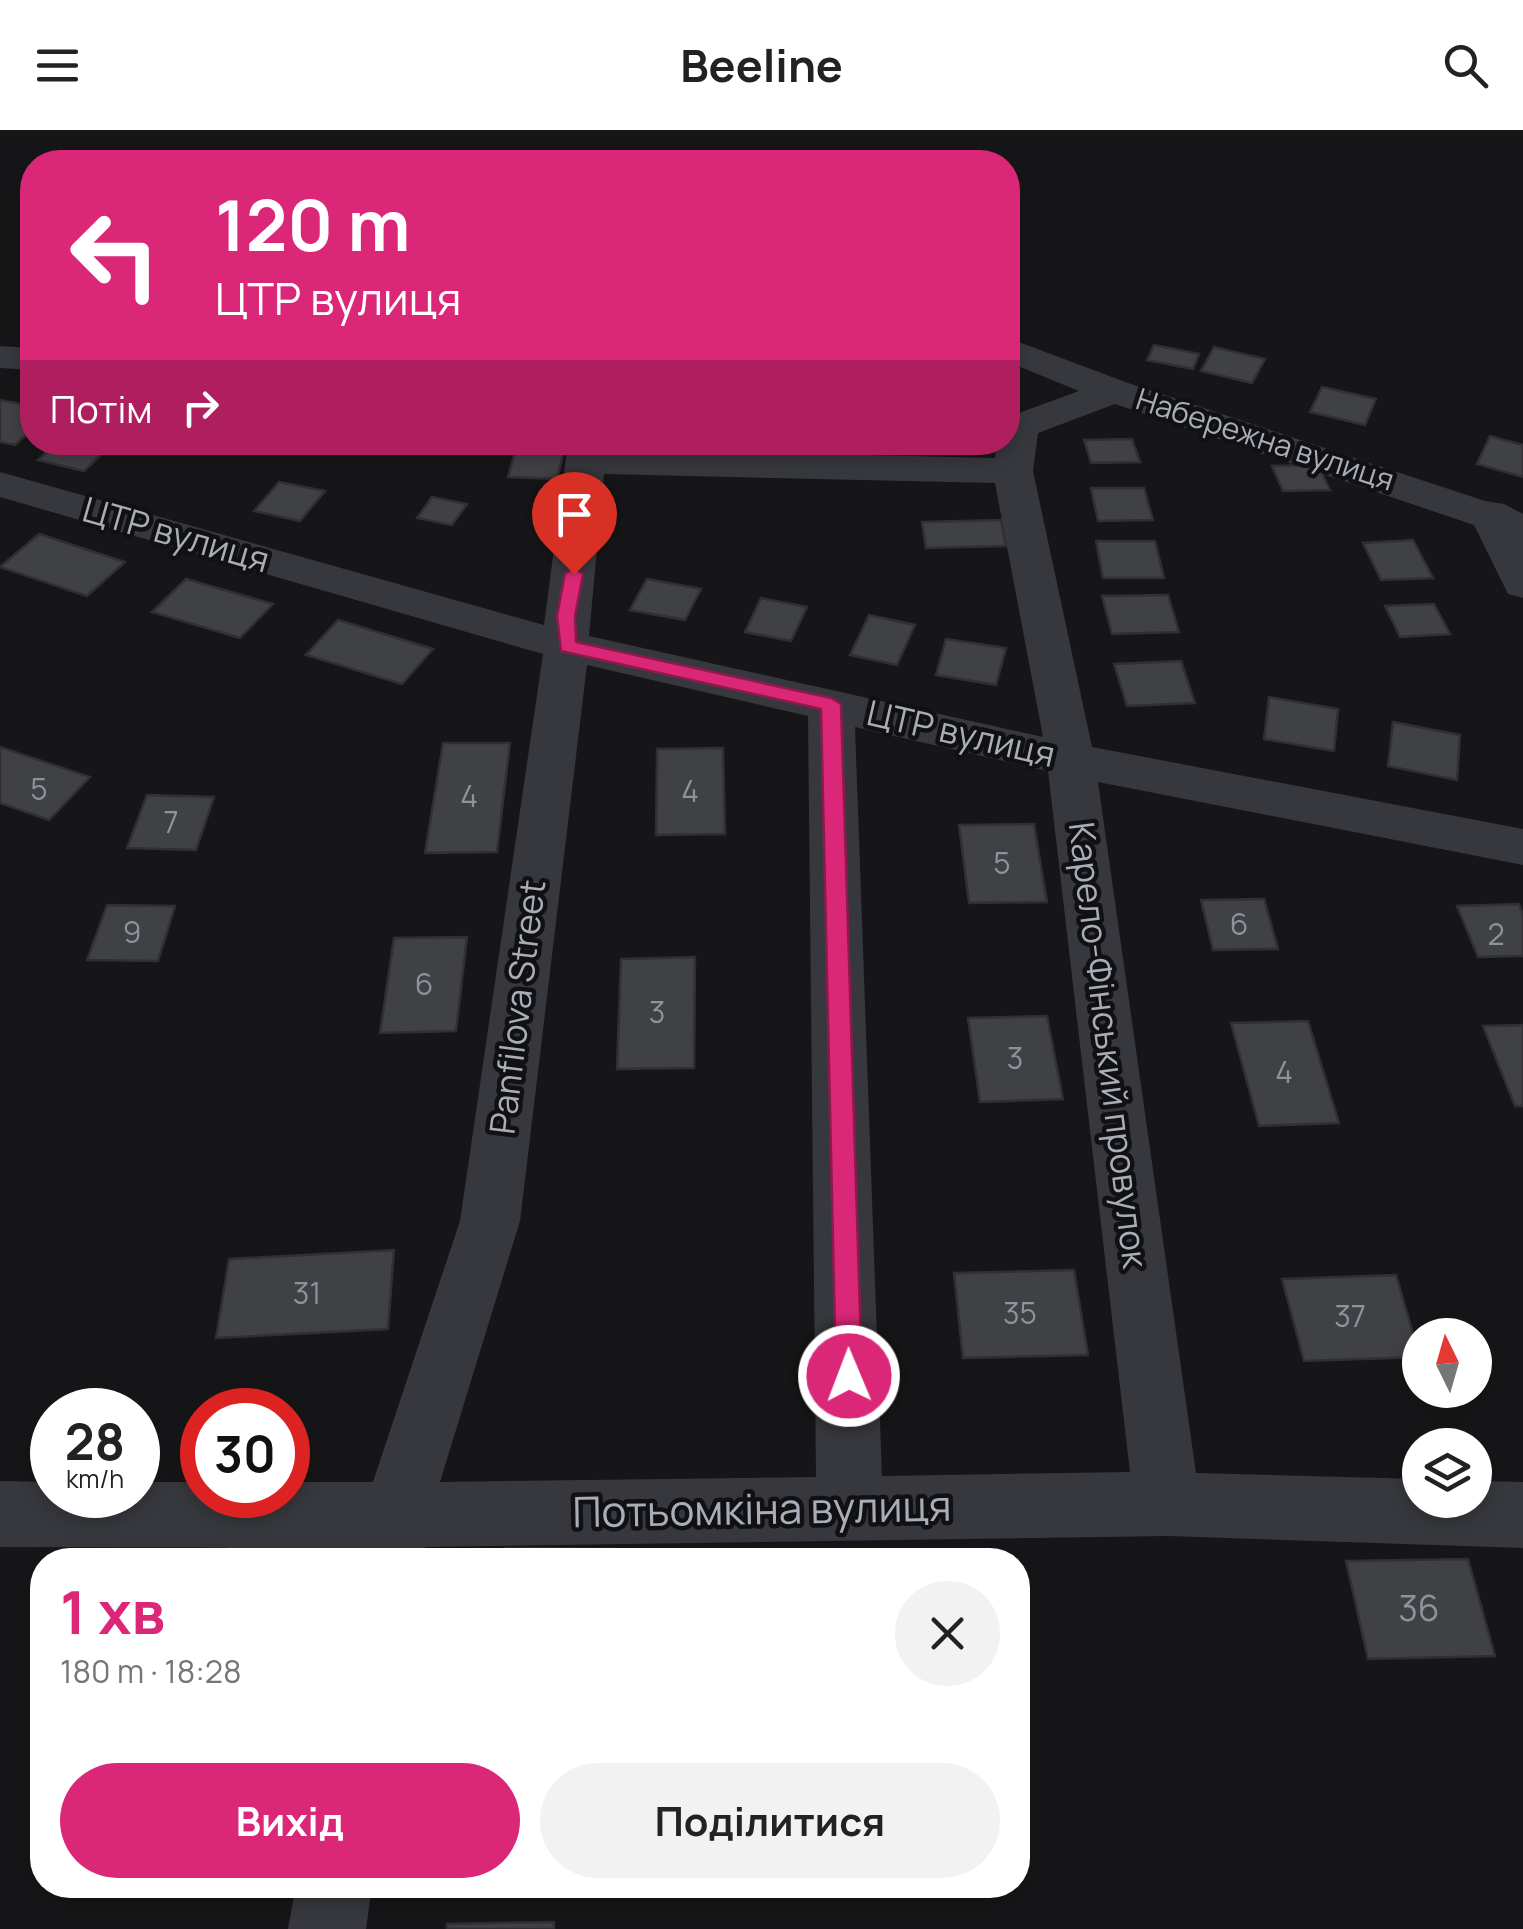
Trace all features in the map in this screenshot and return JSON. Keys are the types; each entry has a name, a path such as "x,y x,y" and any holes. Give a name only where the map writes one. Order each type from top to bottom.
{"street":[{"name":"Набережна вулиця","path":"1020,355 1114,391 1506,521"},
{"path":"1020,426 1114,391"},
{"name":"Panfilova Street","path":"392,1537 490,1221 567,646 566,616 588,455"},
{"path":"655,455 1013,471 1015,455"},
{"name":"Карело-Фінський провулок","path":"1013,471 1071,760 1168,1504"},
{"name":"ЦТР вулиця","path":"0,484 567,646 1071,760 1523,847"},
{"path":"1506,521 1523,584"},
{"path":"831,704 851,1446 847,1508"},
{"name":"Потьомкіна вулиця","path":"0,1514 392,1537 847,1508 1168,1504 1523,1515"},
{"path":"327,1929 332,1898"}],"building":[{"path":"1154,345 1199,354 1193,369 1147,360"},
{"path":"1214,347 1265,359 1252,383 1201,371"},
{"path":"1322,387 1376,399 1365,425 1310,412"},
{"path":"0,400 20,404 20,440 15,445 0,442"},
{"path":"1490,436 1523,445 1523,477 1477,464"},
{"path":"1132,439 1140,462 1091,463 1084,440"},
{"path":"43,455 101,455 84,471 38,460"},
{"path":"514,455 563,455 557,479 508,477"},
{"path":"1318,465 1330,490 1283,491 1272,466"},
{"path":"279,482 325,491 300,521 254,511"},
{"path":"1091,488 1144,488 1153,520 1098,521"},
{"path":"432,497 467,504 452,525 417,518"},
{"path":"1001,520 1006,546 926,548 922,522"},
{"path":"39,534 125,562 87,596 0,567"},
{"path":"1413,540 1433,578 1381,580 1363,543"},
{"path":"1096,541 1155,541 1164,578 1103,578"},
{"path":"186,579 273,604 240,638 152,612"},
{"path":"647,579 701,589 685,620 630,610"},
{"path":"1168,595 1179,632 1112,634 1102,596"},
{"path":"761,598 807,607 791,641 745,632"},
{"path":"1434,604 1450,634 1400,637 1385,606"},
{"path":"869,615 915,625 897,665 850,655"},
{"path":"338,620 433,649 402,684 306,655"},
{"path":"946,639 1006,648 996,685 936,675"},
{"path":"1181,661 1195,703 1127,706 1114,664"},
{"path":"1269,697 1338,709 1334,751 1264,739"},
{"path":"1393,722 1460,735 1457,780 1388,766"},
{"path":"443,743 510,743 497,852 425,853"},
{"path":"0,747 90,777 49,820 0,803"},
{"path":"723,748 725,834 656,835 657,749"},
{"path":"147,795 214,797 196,850 127,848"},
{"path":"1034,824 1047,902 969,903 959,825"},
{"path":"1264,899 1278,949 1213,950 1201,900"},
{"path":"1519,904 1523,915 1523,956 1478,957 1457,906"},
{"path":"107,905 175,906 158,961 87,960"},
{"path":"467,937 456,1031 380,1033 394,938"},
{"path":"695,957 694,1068 617,1069 621,959"},
{"path":"1047,1016 1063,1099 980,1102 968,1018"},
{"path":"1308,1021 1339,1123 1259,1126 1231,1023"},
{"path":"1523,1025 1523,1106 1515,1106 1483,1026"},
{"path":"394,1250 388,1329 216,1338 229,1259"},
{"path":"1074,1270 1088,1355 963,1358 954,1273"},
{"path":"1396,1275 1409,1318 1402,1318 1402,1358 1304,1361 1282,1279"},
{"path":"322,1541 321,1548 227,1548 228,1543"},
{"path":"1468,1559 1495,1656 1368,1659 1346,1561"},
{"path":"554,1922 554,1929 447,1929 447,1924"}],"route":[{"path":"574,574 566,616 567,646 831,704 849,1376"}]}
